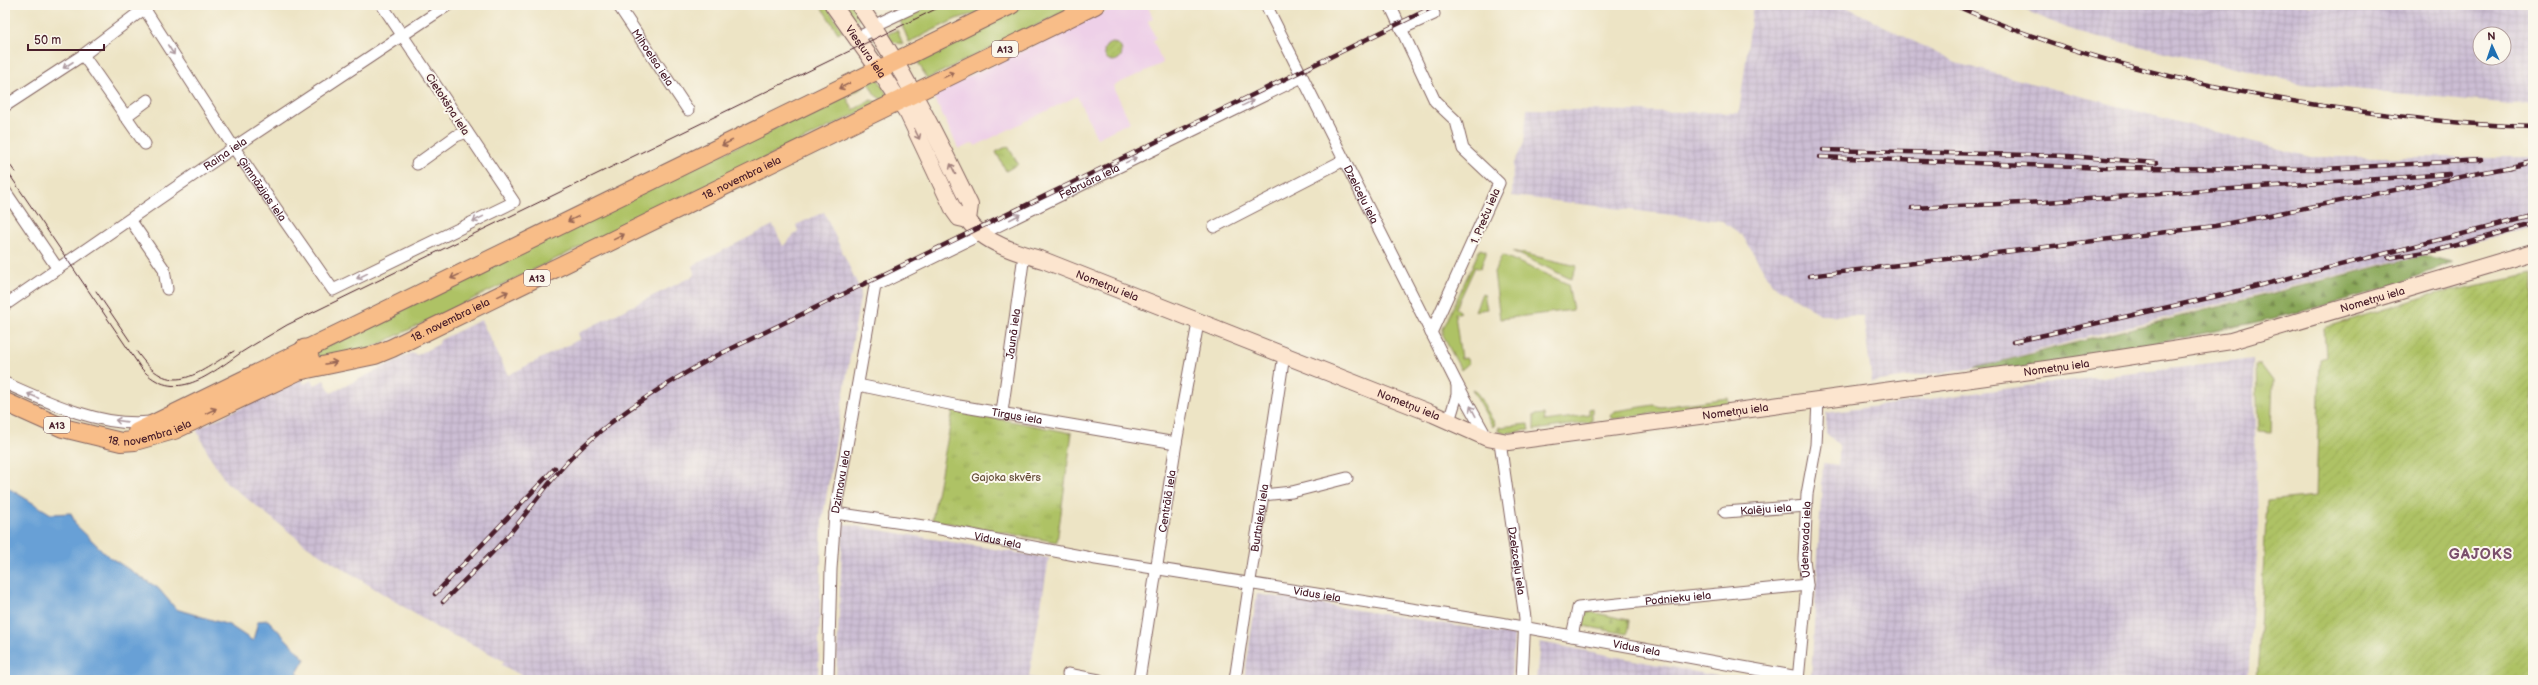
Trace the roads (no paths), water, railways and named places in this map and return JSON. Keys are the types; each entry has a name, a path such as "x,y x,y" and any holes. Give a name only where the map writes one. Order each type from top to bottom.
{"main road":[{"name":"18. novembra iela","path":"111,438 120,434 137,432 308,358 896,61 1012,5"},
{"name":"18. novembra iela","path":"111,438 121,442 135,441 174,430 262,386 308,358 375,355 392,348 1094,5"},
{"name":"A13","path":"5,402 63,428 94,437 111,438"}],"street":[{"name":"Cietokšņa iela","path":"333,290 514,202 382,5"},
{"name":"Raiņa iela","path":"5,305 131,221 234,148 448,5"},
{"name":"Mihoelsa iela","path":"618,5 688,110"},
{"name":"Viestura iela","path":"832,5 879,70 907,96"},
{"name":"Viestura iela","path":"859,5 896,61 907,96"},
{"path":"856,38 869,32 873,26 918,5"},
{"name":"Dzelceļu iela","path":"1266,5 1457,384 1494,440"},
{"name":"1. Preču iela","path":"1390,5 1435,101 1456,121 1463,149 1499,183 1431,333"},
{"path":"5,106 83,55 145,6"},
{"name":"Ģimnāzijas iela","path":"145,6 234,148 333,290"},
{"path":"1401,29 1434,14"},
{"path":"83,55 145,144"},
{"name":"Februāra iela","path":"875,286 1302,77"},
{"name":"Nometņu iela","path":"907,96 954,211 960,218 968,220 980,235 1024,255 1043,260 1494,440 1642,425 2075,365 2232,341 2533,252"},
{"path":"125,116 148,100"},
{"path":"417,164 456,136 467,132"},
{"path":"1214,227 1344,160"},
{"path":"5,191 58,269"},
{"path":"131,221 164,269 167,289"},
{"name":"Jaunā iela","path":"1002,412 1024,255"},
{"name":"Dzirnavu iela","path":"828,680 831,569 835,512 875,286"},
{"name":"Centrālā iela","path":"1139,680 1158,569 1176,443 1198,323"},
{"name":"Burtnieku iela","path":"1235,680 1284,355"},
{"path":"5,383 61,407 95,417 135,423 160,421"},
{"path":"1449,421 1457,395 1457,384"},
{"name":"Tirgus iela","path":"858,385 1176,443"},
{"name":"Ūdensvada iela","path":"1798,679 1807,585 1804,559 1807,506 1816,445 1818,400"},
{"name":"Dzelzceļu iela","path":"1494,440 1526,628 1522,680"},
{"path":"1263,495 1292,492 1347,478"},
{"name":"Kalēju iela","path":"1725,512 1807,506"},
{"name":"Vidus iela","path":"835,512 930,527 1158,569 1526,628 1798,679"},
{"name":"Podnieku iela","path":"1572,636 1578,608 1807,585"},
{"path":"1068,674 1099,680"}],"water":[{"path":"5,486 51,514 71,513 76,525 108,556 158,588 176,609 229,625 253,641 258,621 268,620 305,659 297,673 305,680 5,680"}],"tram line":[{"path":"5,168 141,368 154,379 167,385 179,385 205,377 287,325 944,5"},
{"path":"5,158 15,172"},
{"path":"96,291 130,341"},
{"path":"137,352 149,367 161,375 172,379 184,378 195,374 234,351"}],"railway":[{"path":"443,602 503,541 578,450 619,416 681,375 714,357 1437,5"},
{"path":"1954,5 2044,40 2089,55 2135,68 2228,89 2323,106 2401,117 2533,127"},
{"path":"1823,150 2068,156 2156,163"},
{"path":"1820,157 2106,168 2325,169 2481,160"},
{"path":"2506,168 2533,162"},
{"path":"1809,276 2215,226 2510,167"},
{"path":"1912,208 2045,202 2449,174"},
{"path":"2013,342 2222,295 2533,216"},
{"path":"2388,258 2438,250 2533,224"},
{"path":"435,594 555,468"}],"district":[{"name":"GAJOKS","path":"2481,554"}],"park label":[{"name":"Gajoka skvērs","path":"1006,477"}]}
